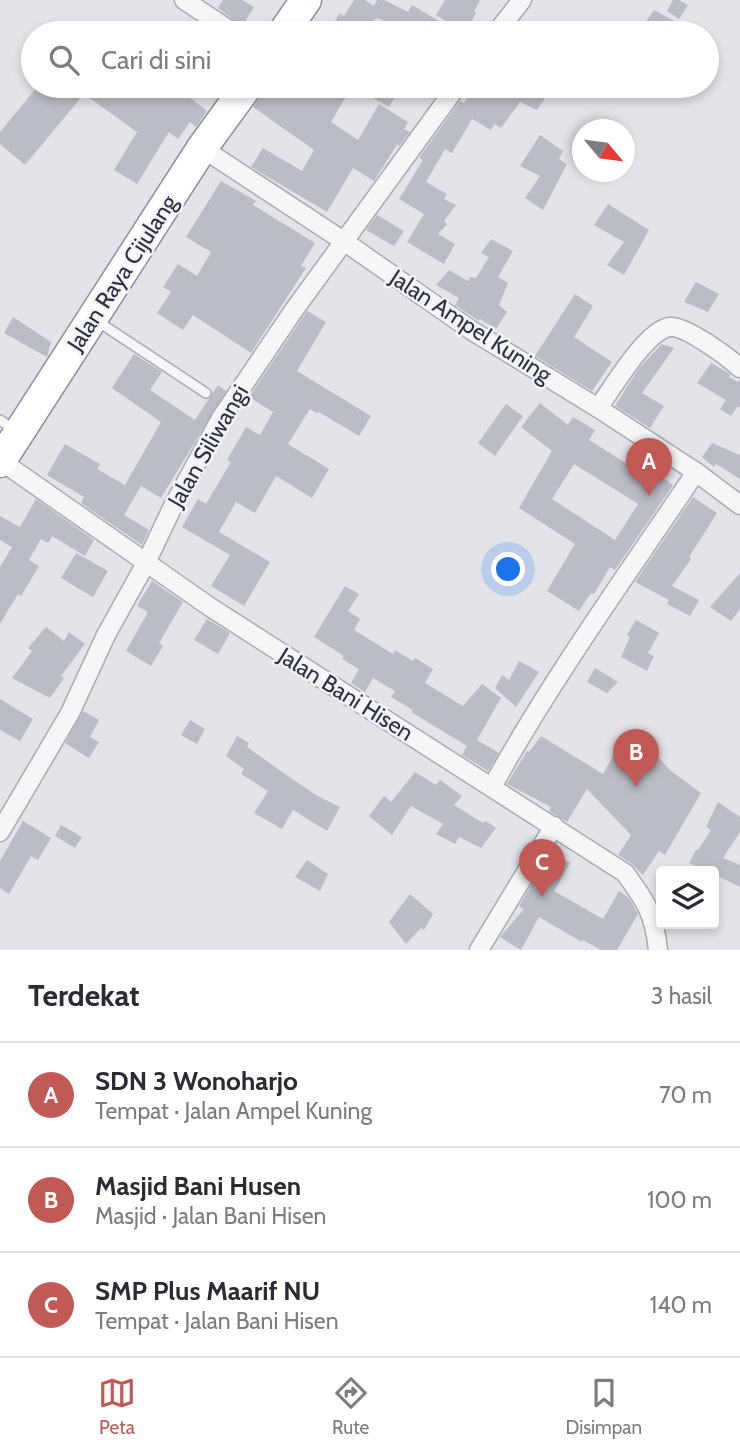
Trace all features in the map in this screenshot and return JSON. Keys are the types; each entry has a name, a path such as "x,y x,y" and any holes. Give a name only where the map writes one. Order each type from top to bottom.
{"highway":[{"path":"291,21 306,0"},
{"name":"Jalan Raya Cijulang","path":"0,461 9,427 93,318 202,148 238,98"}],"street":[{"path":"184,0 216,21"},
{"path":"505,21 522,0"},
{"name":"Jalan Siliwangi","path":"0,832 70,713 106,635 221,418 265,352 448,98"},
{"name":"Jalan Ampel Kuning","path":"202,148 345,242 471,330 696,472 740,505"},
{"path":"598,408 648,339 663,329 678,328 740,368"},
{"name":"Jalan Bani Hisen","path":"0,461 306,670 625,873 643,898 655,923 658,950"},
{"path":"492,787 529,720 563,667 696,472"},
{"path":"479,950 554,826"}],"lane":[{"path":"93,318 206,393"}],"building":[{"path":"223,0 242,0 254,7 245,21 235,21 218,8"},
{"path":"354,0 365,0 374,6 377,0 384,0 408,12 412,5 439,21 385,21 376,18 374,21 335,21 340,13 344,16"},
{"path":"445,0 480,0 471,21 446,21 436,15"},
{"path":"673,0 688,5 679,19 667,11"},
{"path":"654,10 674,21 646,21"},
{"path":"28,98 81,98 25,165 0,144 0,132"},
{"path":"90,98 191,98 207,111 196,127 190,122 178,139 169,132 137,184 114,170 137,132"},
{"path":"259,98 345,98 331,122 358,140 379,104 408,122 404,129 410,132 399,146 397,145 374,181 353,168 327,212 251,167 263,148 302,171 314,150 253,107"},
{"path":"374,98 394,98 389,107"},
{"path":"467,98 545,98 537,110 520,102 501,128 494,124 491,130 472,119 452,153 445,149 426,182 447,194 444,199 456,205 444,221 447,224 438,234 455,244 444,264 407,242 424,214 399,199 423,160 419,158 460,101 464,103"},
{"path":"540,135 563,151 559,159 567,164 543,210 525,198 540,176 520,166"},
{"path":"221,181 256,201 253,205 315,243 301,266 306,268 251,353 193,315 183,330 157,313 171,292 163,287 178,264 197,276 211,252 186,237"},
{"path":"608,204 649,230 624,275 607,265 624,242 594,225"},
{"path":"377,215 404,231 394,246 366,230"},
{"path":"491,239 513,251 498,277 508,283 499,305 507,312 496,329 455,305 459,298 436,285 449,270 468,281 470,277 476,278 489,257 481,253"},
{"path":"696,282 719,294 708,312 684,302"},
{"path":"575,294 593,306 574,337 612,362 592,391 535,356"},
{"path":"307,311 326,322 297,371 371,416 359,436 310,409 288,444 329,469 312,498 276,476 255,513 236,502 219,532 270,562 244,606 211,586 230,555 182,527 198,499 206,504 231,462 227,460 246,427 260,435 273,412 249,397"},
{"path":"13,317 51,342 47,357 4,333"},
{"path":"662,344 674,348 642,393 664,406 650,428 615,406 639,368"},
{"path":"134,354 162,372 150,390 195,420 218,385 226,391 161,498 141,486 124,515 149,530 142,545 81,503 84,497 47,475 65,444 100,464 97,469 125,485 161,422 112,388"},
{"path":"711,363 738,382 740,379 740,408 738,406 731,416 720,409 726,400 697,383"},
{"path":"540,403 568,425 573,417 595,430 589,440 655,481 659,475 673,485 615,570 610,567 594,594 591,593 579,611 547,591 575,544 519,508 552,451 521,427","holes":["574,464 638,504 615,540 552,499"]},
{"path":"506,404 523,416 495,456 478,443"},
{"path":"712,443 740,455 740,479 716,464 714,467 702,457"},
{"path":"693,497 717,513 672,586 699,600 690,616 667,604 669,600 635,582"},
{"path":"36,499 94,540 85,556 52,536 48,543 41,539 29,560 39,566 0,624 0,567 12,547 0,540 0,516 20,527"},
{"path":"76,553 108,571 93,597 61,578"},
{"path":"740,573 740,609 731,621 710,607"},
{"path":"152,581 183,602 159,643 163,646 151,666 126,651 148,612 137,606"},
{"path":"345,586 359,594 348,611 360,619 354,630 393,654 395,650 433,669 425,683 463,706 482,684 501,698 477,740 499,753 488,771 462,755 467,746 391,697 395,691 373,678 365,692 351,683 359,669 314,637"},
{"path":"207,619 230,633 218,654 194,640"},
{"path":"636,620 659,633 648,653 654,656 647,671 621,657 630,637 627,635"},
{"path":"46,627 64,641 69,632 85,644 61,676 64,678 50,698 12,678 32,651 28,648"},
{"path":"519,661 539,672 516,707 495,688 502,675 509,680"},
{"path":"595,668 618,682 607,693 587,682"},
{"path":"0,699 33,719 20,741 0,730"},
{"path":"83,711 99,720 90,737 99,742 89,758 65,743"},
{"path":"190,720 205,729 197,744 181,735"},
{"path":"237,736 249,743 247,747 285,774 340,807 327,831 293,810 282,829 254,813 268,791 241,774 244,769 226,756"},
{"path":"541,736 603,774 624,736 648,750 650,748 671,771 701,793 665,855 659,851 643,875 618,855 631,835 587,789 567,822 549,811 551,807 507,784 527,751 529,752"},
{"path":"415,772 436,785 440,780 462,796 454,805 496,828 481,848 459,837 455,844 436,834 443,824 411,806 392,835 369,816 384,796 391,802"},
{"path":"718,802 740,817 740,832 723,858 740,865 740,887 719,876 719,866 695,866 689,863 711,830 706,827"},
{"path":"23,821 51,838 38,860 31,856 9,894 0,888 0,861"},
{"path":"61,825 82,837 75,848 55,836"},
{"path":"551,852 570,863 554,891 603,919 619,891 629,898 638,914 617,950 601,950 583,940 582,942 539,917 521,950 500,937 524,909 519,906"},
{"path":"307,860 328,874 320,891 295,877"},
{"path":"410,894 433,914 424,930 421,928 406,944 389,922"}],"place":[{"name":"SDN 3 Wonoharjo","path":"649,496"},
{"name":"Masjid Bani Husen","path":"636,787"},
{"name":"SMP Plus Maarif NU","path":"542,897"}]}
